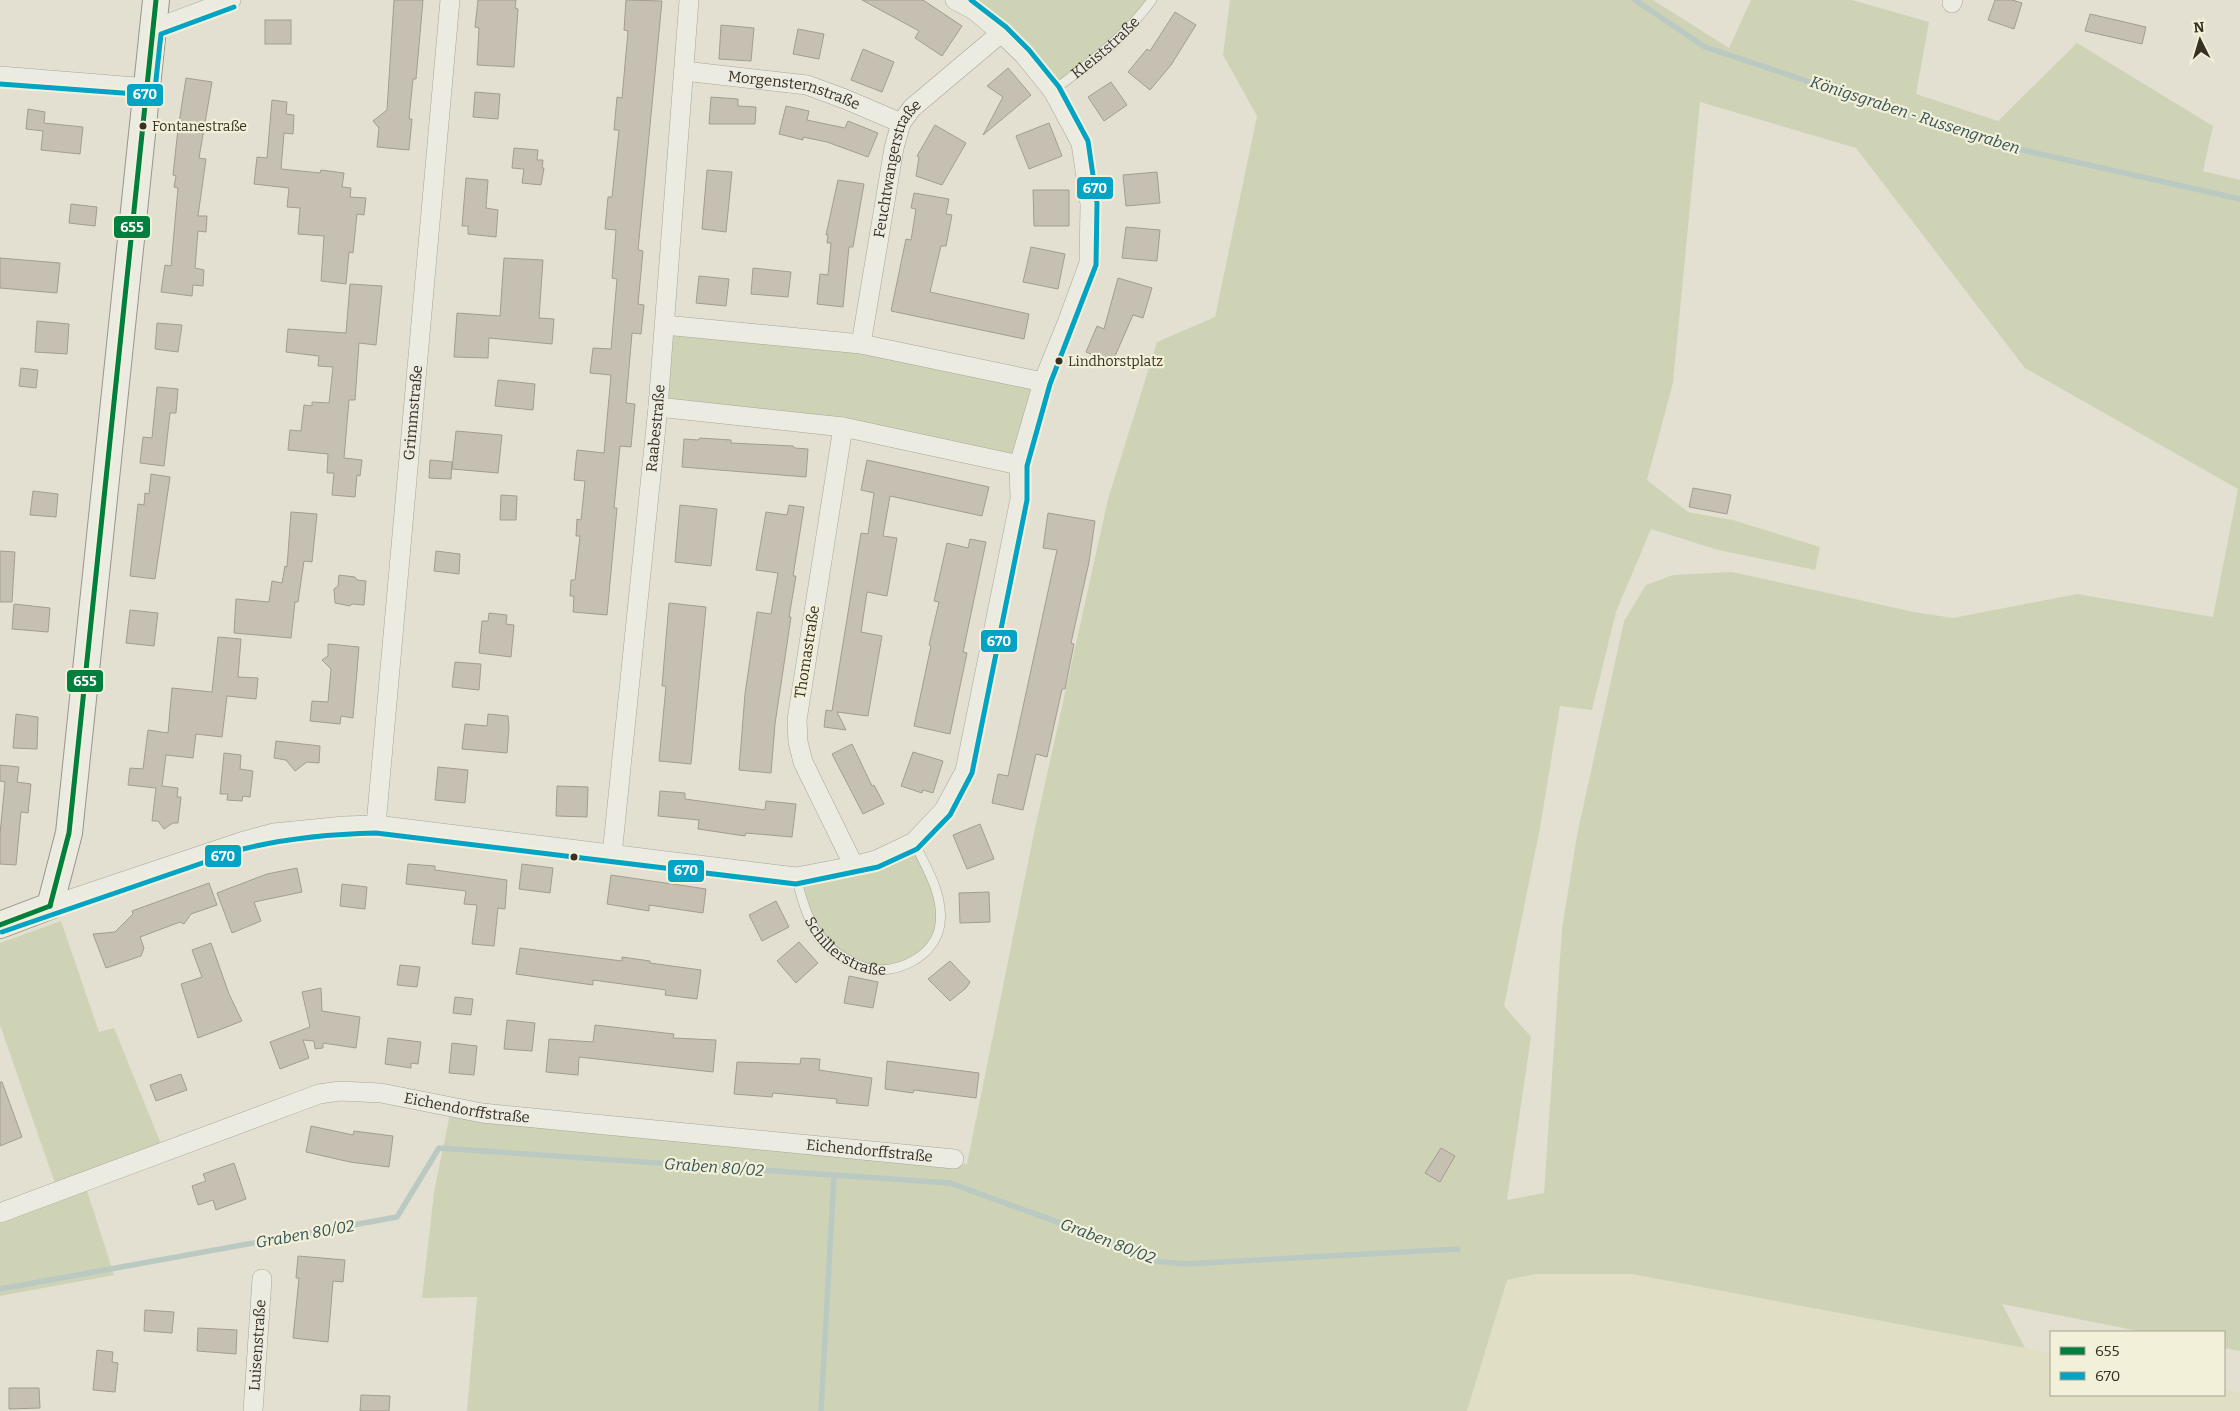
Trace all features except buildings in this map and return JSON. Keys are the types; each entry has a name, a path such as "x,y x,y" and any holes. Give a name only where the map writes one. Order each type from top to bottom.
{"street":[{"path":"50,906 69,833 156,0"},
{"path":"154,29 231,0"},
{"name":"Grimmstraße","path":"376,825 450,0"},
{"name":"Raabestraße","path":"612,855 658,407 689,0"},
{"path":"0,925 50,906 249,839 274,833 308,829 376,825 796,877 876,860 914,842 944,810 966,771 1020,499 1020,465 1043,382 1068,323 1089,263 1090,204 1081,143 1053,91 1024,55 974,10 958,1"},
{"name":"Feuchtwangerstraße","path":"861,344 894,148 901,123 912,108 1001,33"},
{"name":"Morgensternstraße","path":"684,72 807,85 901,123"},
{"path":"0,76 148,88"},
{"path":"665,326 861,344 1043,382"},
{"path":"658,407 843,427 1020,465"},
{"name":"Thomastraße","path":"843,427 797,720 798,742 803,762 854,866"},
{"name":"Eichendorffstraße","path":"0,1212 319,1094 340,1091 381,1093 482,1113 954,1159"},
{"name":"Luisenstraße","path":"253,1411 262,1279"}],"lane":[{"name":"Kleiststraße","path":"1053,91 1113,45 1136,22 1152,0"},
{"name":"Schillerstraße","path":"796,877 804,906 816,931 838,954 867,968 892,968 913,962 927,950 935,938 940,924 939,900 932,878 914,842"}],"shaded area":[{"path":"1536,1274 1632,1274 2050,1354 2050,1396 2225,1396 2225,1389 2240,1393 2240,1411 1467,1411 1507,1279"}],"green space":[{"path":"961,0 1150,0 1135,20 1052,87"},
{"path":"1230,0 1653,0 1729,48 1751,0 1852,0 1929,22 1916,94 1998,121 2077,43 2213,126 2203,171 2240,180 2240,1351 2225,1348 2225,1331 2139,1331 2002,1304 2025,1348 1632,1274 1536,1274 1507,1280 1467,1411 467,1411 477,1297 422,1298 434,1192 450,1114 766,1148 967,1164 1034,833 1108,499 1157,342 1215,317 1257,116 1223,55","holes":["1700,102 1856,148 2025,368 2238,489 2213,617 2077,594 1953,618 1914,612 1732,572 1673,575 1646,585 1624,621 1577,835 1562,929 1544,1193 1507,1200 1531,1037 1504,1006 1540,828 1560,706 1592,710 1616,612 1651,529 1718,550 1815,570 1820,547 1733,520 1688,512 1647,480 1673,383"]},
{"path":"667,328 856,345 1040,383 1017,462 661,405"},
{"path":"913,845 927,873 938,904 939,914 936,932 927,944 910,960 897,965 883,967 869,964 843,952 820,932 811,915 798,879"},
{"path":"61,921 99,1032 114,1028 164,1151 84,1181 114,1275 0,1296 0,1213 58,1192 0,1025 0,943"}],"waterway":[{"name":"Königsgraben - Russengraben","path":"1635,0 1705,47 1996,144 2240,199"},
{"name":"Graben 80/02","path":"0,1289 397,1217 439,1148 950,1183 1126,1247 1154,1261 1184,1264 1458,1249"},
{"path":"821,1411 834,1175"}],"transit line":[{"name":"655","path":"50,906 69,833 156,0"},
{"name":"670","path":"2,932 243,849 293,839 326,836 376,833 796,884 878,867 917,849 950,815 972,773 1027,500 1027,466 1050,384 1096,265 1097,203 1088,141 1059,87 1029,50 1006,27 971,0"},
{"name":"670","path":"0,84 150,95 155,89 161,34 234,7"},
{"name":"655","path":"0,925 50,906"}],"place":[{"name":"Fontanestraße","path":"143,126"},
{"name":"Lindhorstplatz","path":"1059,361"}]}
